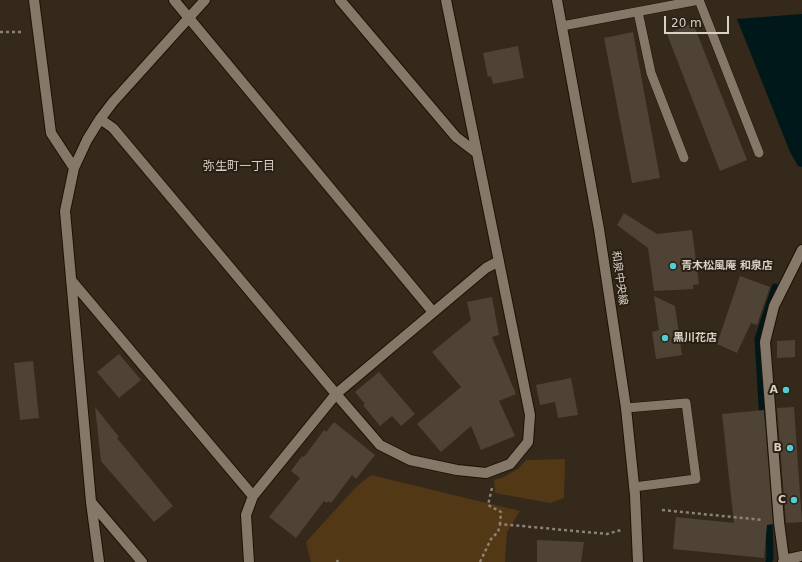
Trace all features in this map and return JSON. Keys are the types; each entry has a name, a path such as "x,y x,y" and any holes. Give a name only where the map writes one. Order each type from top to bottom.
{"street":[{"path":"34,0 51,133 74,168"},
{"path":"174,0 433,312"},
{"path":"99,562 91,502 65,211 74,168 87,140 100,119 113,102 205,0"},
{"path":"340,0 456,137 477,154"},
{"path":"100,119 114,128 380,445 410,460 457,470 486,473 492,471 510,464 528,442 530,415 446,0"},
{"name":"和泉中央線","path":"557,0 599,229 626,408 634,487 638,562"},
{"path":"802,250 774,306 765,342 783,561 802,556"},
{"path":"249,562 246,515 253,496 336,394 486,268 499,261"},
{"path":"71,280 253,496"},
{"path":"91,502 142,562"}],"lane":[{"path":"562,26 699,0 760,153"},
{"path":"638,12 651,73 684,158"},
{"path":"626,408 686,403 696,479 634,487"}],"path":[{"path":"0,32 37,32"},
{"path":"480,562 491,539 498,532 500,524 501,512 488,505 492,491 492,471"},
{"path":"662,510 779,522"},
{"path":"500,524 607,534 637,526"}],"shaded area":[{"path":"565,459 564,498 550,503 495,493 494,480 504,477 519,468 526,460"},
{"path":"371,475 520,511 507,532 505,562 311,562 306,542 356,487"}],"water":[{"path":"802,14 802,167 798,166 790,152 737,19"}],"building":[{"path":"693,23 747,160 720,171 667,34"},
{"path":"633,32 660,178 632,183 604,38"},
{"path":"518,46 524,78 493,84 491,76 488,77 483,53"},
{"name":"青木松風庵 和泉店","path":"624,213 657,234 692,230 699,284 693,285 693,289 654,291 648,248 617,225"},
{"path":"740,276 770,287 757,325 751,323 737,353 717,344"},
{"path":"654,296 675,306 682,355 656,359 652,332 659,330"},
{"path":"492,297 499,335 492,337 516,394 499,401 515,436 481,450 471,426 441,452 417,424 461,387 432,352 471,320 467,302"},
{"path":"795,340 795,357 777,358 777,341"},
{"path":"119,354 141,380 119,398 97,372"},
{"path":"33,361 39,418 20,420 14,363"},
{"path":"379,372 415,414 401,426 392,416 380,426 363,405 365,404 355,392"},
{"path":"571,378 578,415 558,418 555,402 540,405 536,385"},
{"path":"95,407 119,437 117,438 173,506 154,522 101,461"},
{"path":"794,407 802,522 786,523 777,408"},
{"path":"764,410 773,524 767,525 764,558 673,549 676,517 734,523 722,414"},
{"path":"334,422 375,455 356,479 352,475 331,503 324,501 296,538 269,517 300,478 291,471 302,456 304,457 324,430 326,432"},
{"path":"537,540 584,542 581,562 537,562"}],"waterway":[{"path":"763,420 758,339 775,287"},
{"path":"769,524 769,562"}],"place":[{"name":"青木松風庵 和泉店","path":"673,266"},
{"name":"黒川花店","path":"665,338"},
{"name":"A","path":"786,390"},
{"name":"B","path":"790,448"},
{"name":"C","path":"794,500"}],"district":[{"name":"弥生町一丁目","path":"239,167"}]}
